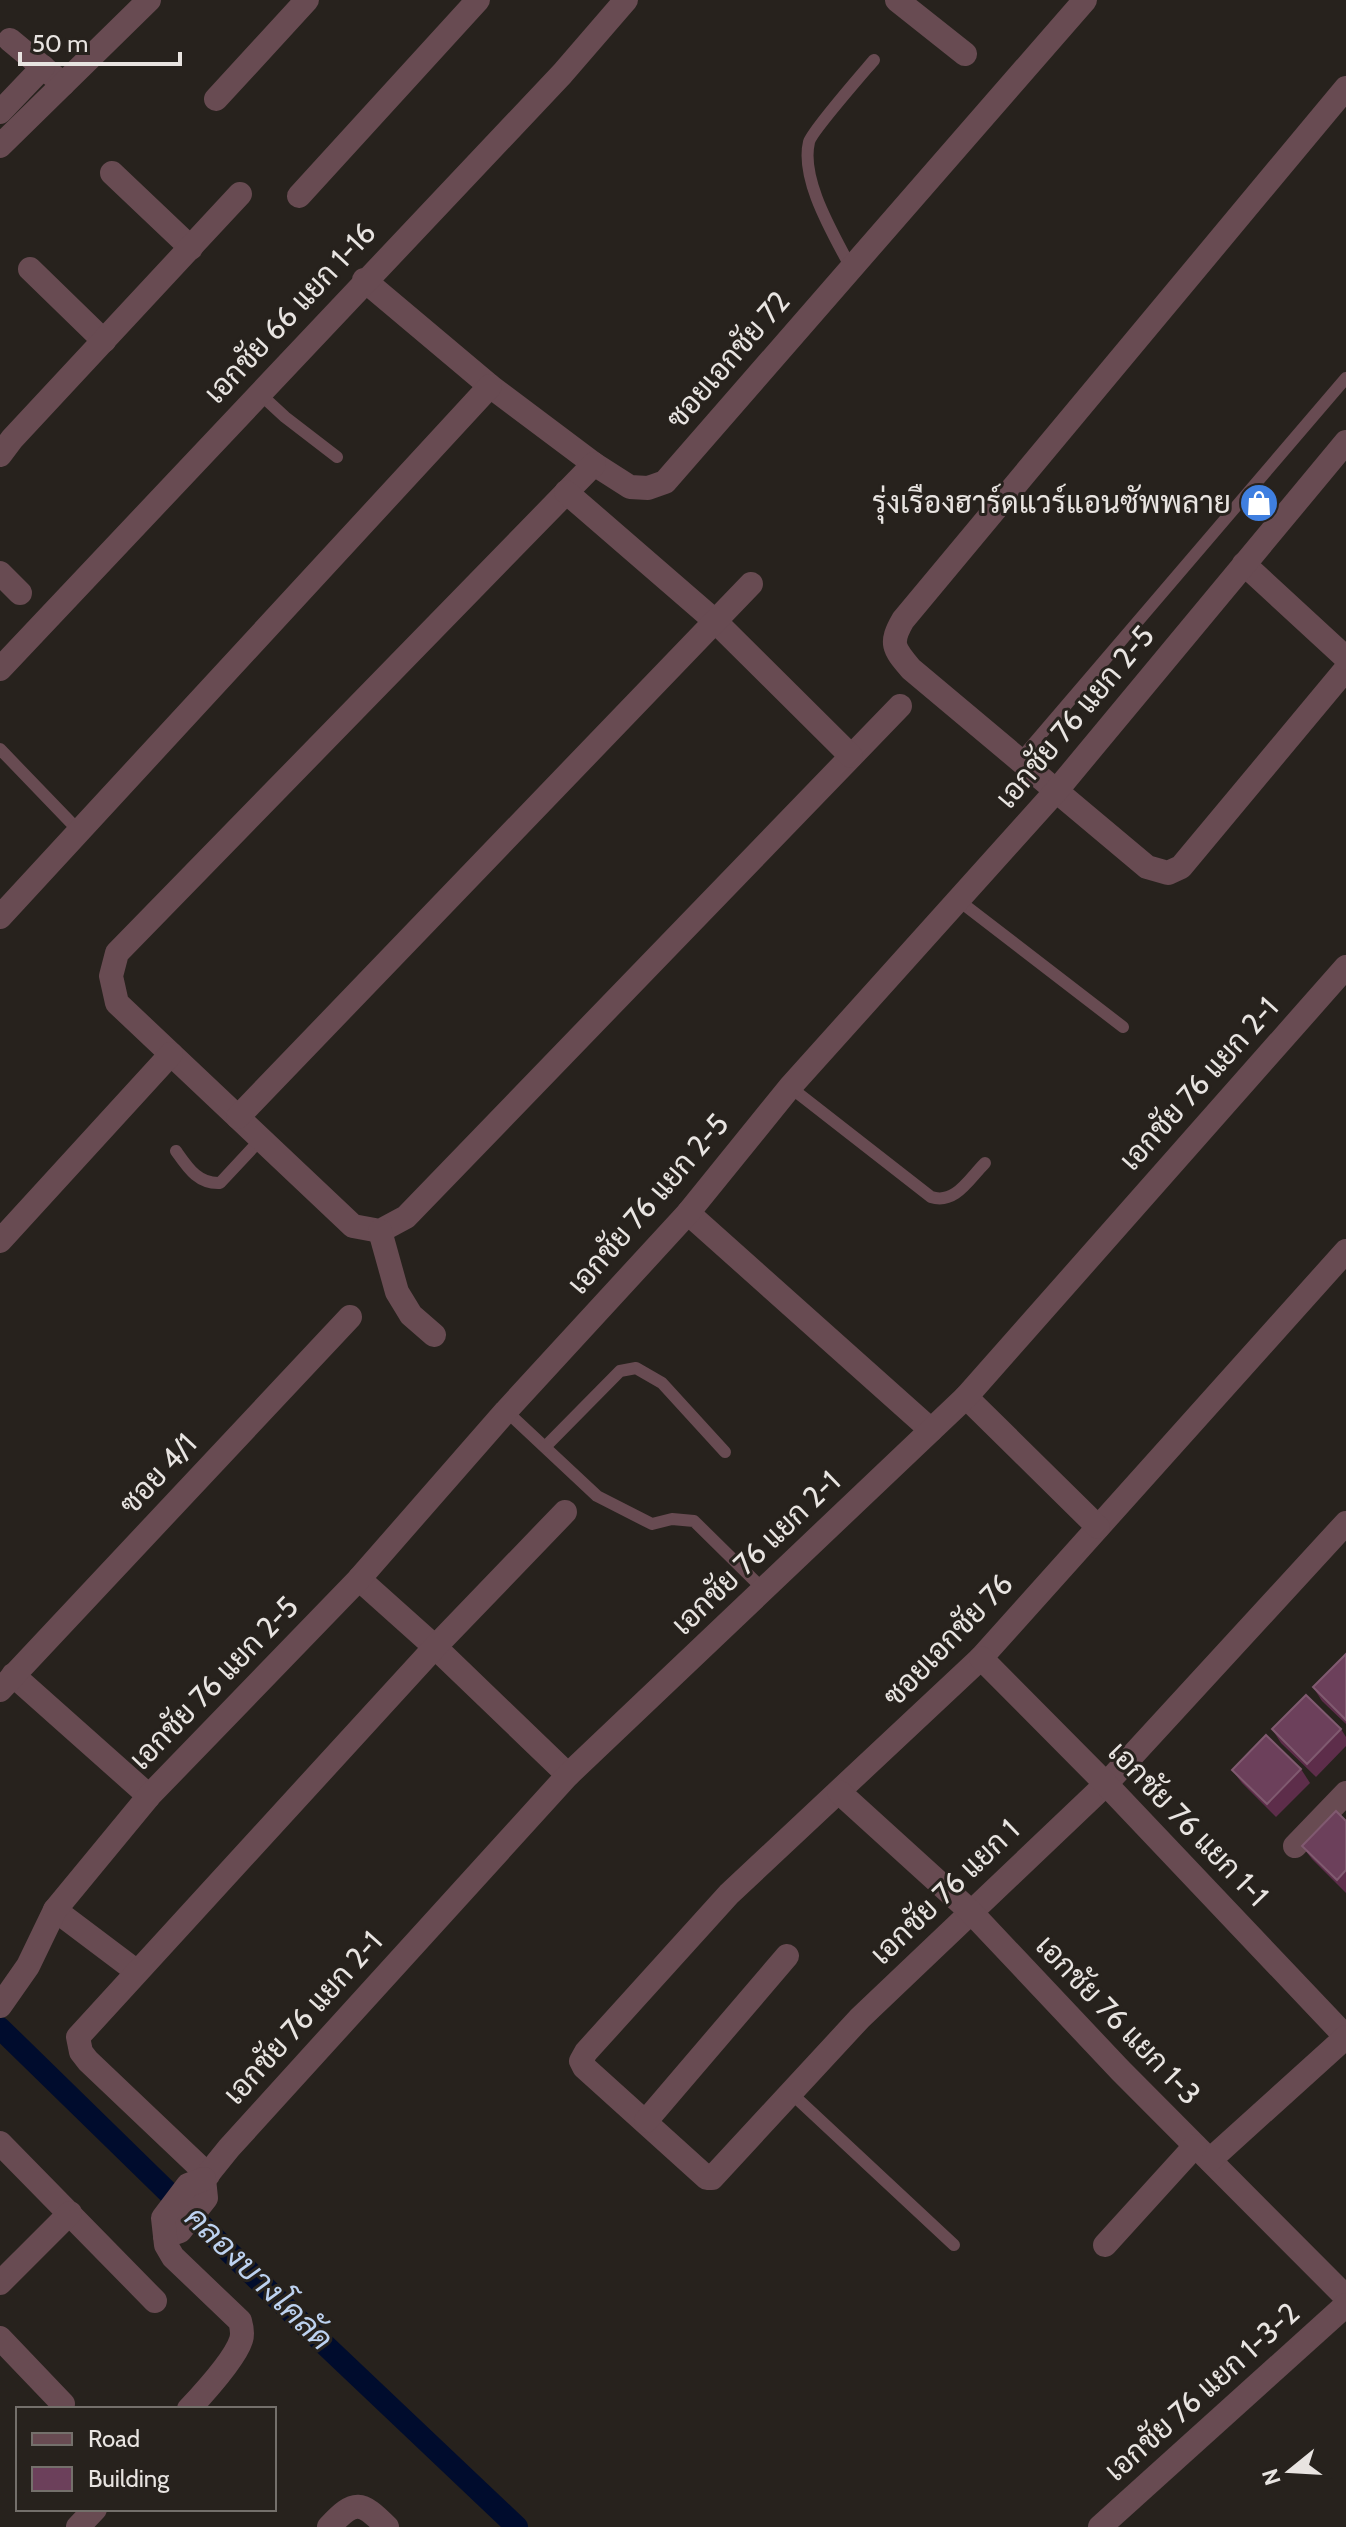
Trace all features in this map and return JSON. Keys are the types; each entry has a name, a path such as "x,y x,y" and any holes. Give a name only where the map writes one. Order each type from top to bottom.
{"street":[{"path":"216,99 307,0"},
{"path":"299,196 478,0"},
{"name":"เอกชัย 66 แยก 1-16","path":"0,669 364,280 562,74 626,0"},
{"path":"897,0 965,54"},
{"name":"ซอยเอกชัย 72","path":"364,280 490,386 594,464 630,487 648,488 665,482 1085,0"},
{"path":"0,146 140,3"},
{"path":"10,40 63,84"},
{"path":"0,112 43,67"},
{"path":"1346,88 903,620 894,635 895,650 911,669 1147,867 1168,873 1181,867 1346,669"},
{"path":"112,173 191,248"},
{"path":"4,440 104,341 240,194"},
{"path":"30,269 104,341"},
{"path":"0,917 490,386"},
{"name":"เอกชัย 76 แยก 2-5","path":"3,2002 42,1942 55,1910 149,1796 359,1579 506,1411 688,1213 790,1087 1057,790 1346,442"},
{"path":"594,464 117,953 111,976 117,1003 353,1226 380,1231 406,1217 900,706"},
{"path":"566,492 715,621 851,756"},
{"path":"1244,564 1346,658"},
{"path":"0,573 20,593"},
{"path":"238,1117 751,584"},
{"name":"เอกชัย 76 แยก 2-1","path":"191,2407 241,2343 243,2332 240,2321 173,2257 166,2245 170,2228 229,2148 568,1775 966,1397 1346,967"},
{"path":"0,1241 171,1054"},
{"path":"688,1213 931,1430"},
{"path":"380,1231 397,1292 411,1315 434,1335"},
{"name":"ซอยเอกชัย 76","path":"581,2061 729,1894 981,1658 1346,1251"},
{"name":"ซอย 4/1","path":"149,1796 7,1682 350,1317"},
{"path":"966,1397 1098,1527"},
{"path":"201,2184 81,2052 78,2037 435,1647 565,1512"},
{"name":"เอกชัย 76 แยก 1","path":"581,2061 587,2071 707,2178 712,2178 860,2018 1106,1784 1346,1523"},
{"path":"359,1579 568,1775"},
{"name":"เอกชัย 76 แยก 1-1","path":"981,1658 1106,1784 1346,2037 1202,2153 1105,2245"},
{"name":"เอกชัย 76 แยก 1-3","path":"839,1792 970,1911 1202,2153 1346,2297"},
{"path":"1295,1846 1346,1793"},
{"path":"55,1910 136,1971"},
{"path":"646,2121 787,1956"},
{"path":"0,2143 155,2301"},
{"path":"0,2283 70,2213"},
{"name":"เอกชัย 76 แยก 1-3-2","path":"1100,2527 1346,2305"},
{"path":"0,2338 63,2404"},
{"path":"329,2527 341,2513 361,2505 387,2527"},
{"path":"78,2527 93,2511"}],"lane":[{"path":"851,268 823,213 808,167 809,140 874,60"},
{"path":"1020,759 1346,378"},
{"path":"259,393 337,457"},
{"path":"0,749 79,831"},
{"path":"958,900 1123,1027"},
{"path":"790,1087 931,1197 942,1200 951,1198 985,1163"},
{"path":"176,1151 193,1174 209,1184 220,1183 261,1139"},
{"path":"545,1447 620,1371 636,1368 662,1383 725,1452"},
{"path":"506,1411 597,1496 652,1524 672,1519 694,1521 764,1590"},
{"path":"791,2093 954,2245"}],"building":[{"path":"1346,1654 1346,1720 1313,1687"},
{"path":"1306,1695 1341,1729 1307,1764 1272,1729"},
{"path":"1266,1735 1301,1769 1267,1804 1232,1770"},
{"path":"1336,1811 1346,1821 1346,1870 1337,1880 1302,1846"}],"waterway":[{"name":"คลองบางโคลัด","path":"0,2028 304,2325 517,2527"}],"place":[{"name":"รุ่งเรืองฮาร์ดแวร์แอนซัพพลาย","path":"1259,503"}]}
